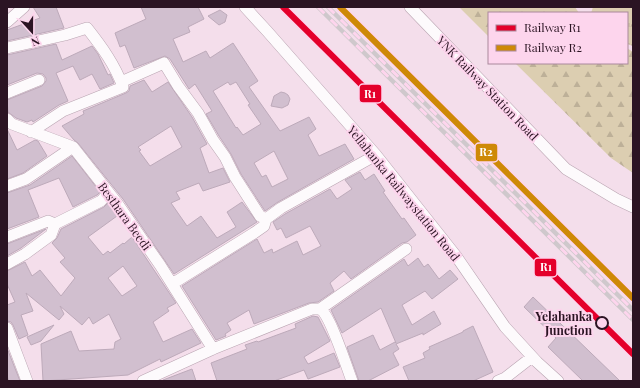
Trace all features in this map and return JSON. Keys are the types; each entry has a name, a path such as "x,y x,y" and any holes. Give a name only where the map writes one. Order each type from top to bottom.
{"street":[{"path":"7,22 24,7"},
{"name":"Yellahanka Railwaystation Road","path":"245,7 268,31 376,155 456,256 505,327 532,357 558,381"},
{"name":"YNK Railway Station Road","path":"410,7 566,168 616,200 633,207"},
{"path":"7,48 65,35 87,28 103,48 123,87 63,112 31,132"},
{"path":"121,82 164,63 178,86 198,113 213,140 225,156 235,177 260,216 266,219"},
{"path":"7,93 38,80"},
{"path":"9,124 73,147"},
{"path":"7,186 26,179 73,147"},
{"name":"Besthara Beedi","path":"73,147 125,215 213,348"},
{"path":"172,284 254,233 264,226 266,219 281,208 376,155"},
{"path":"7,264 26,254 51,235 55,224 101,201 108,193"},
{"path":"7,237 48,221 55,224"},
{"path":"143,381 213,348 312,309 320,309 406,248"},
{"path":"320,309 323,310 332,329 352,381"},
{"path":"7,328 27,381"},
{"path":"503,380 532,357"}],"green space":[{"path":"459,7 575,7 578,12 488,12 488,36"},
{"path":"593,7 633,7 633,46 628,44 628,12 591,12"},
{"path":"628,49 633,52 633,173 611,158 516,64 628,64"}],"building":[{"path":"33,7 56,7 64,28 7,41 7,30 40,18"},
{"path":"141,7 198,7 204,19 188,27 190,32 173,39 183,62 206,51 210,58 233,43 258,81 249,87 280,131 309,117 316,129 308,135 319,156 345,144 354,159 278,202 265,211 241,174 231,154 206,114 212,111 195,84 189,89 170,59 165,56 134,68 125,45 120,47 115,33 146,19","holes":["228,82 230,85 236,82 250,104 248,105 261,124 243,135 237,127 236,128 213,91","274,151 288,179 272,187 266,175 262,177 254,163"]},
{"path":"220,10 227,15 225,22 219,25 208,16"},
{"path":"56,44 62,60 92,46 114,83 100,89 92,74 80,80 73,66 56,73 68,101 59,105 33,122 32,120 27,122 16,118 8,112 7,100 42,86 46,81 46,78 43,74 37,73 7,85 7,55"},
{"path":"144,80 152,92 168,82 192,117 207,144 200,148 209,173 223,168 230,182 203,191 199,183 176,192 180,199 171,203 187,226 201,216 217,238 236,227 227,212 242,202 257,222 174,274 123,199 78,143 62,126 84,114 83,111 126,93 129,91 130,86","holes":["171,126 182,147 150,166 139,151 141,150 138,147"]},
{"path":"281,92 288,95 290,99 288,105 282,108 271,106 274,96"},
{"path":"7,129 17,150 35,140 38,141 47,156 23,173 7,179"},
{"path":"72,156 100,192 73,207 59,178 28,190 39,217 7,229 7,193 30,185"},
{"path":"360,172 365,180 374,174 385,191 383,192 402,219 404,218 416,235 407,242 402,243 351,279 344,271 330,283 334,291 318,302 309,303 254,324 249,310 227,323 231,330 225,334 226,336 216,340 182,286 257,239 264,253 272,249 273,253 297,241 303,255 321,246 310,226 286,238 281,228 277,230 273,222 330,189 337,199 352,189 345,180"},
{"path":"108,203 117,216 88,237 103,255 108,251 110,253 132,237 176,303 167,308 169,311 153,322 163,342 192,329 201,343 161,362 160,359 128,375 43,381 41,344 71,331 79,351 114,349 115,342 121,339 109,314 93,324 89,317 82,325 60,306 64,314 59,320 26,293 33,311 21,315 28,335 19,339 11,322 7,321 7,305 15,302 7,284 7,271 25,262 32,276 40,270 61,296 75,278 60,262 65,258 52,243 57,238 61,229 104,207","holes":["123,266 137,286 122,296 108,278"]},
{"path":"46,229 21,248 7,256 7,244"},
{"path":"418,258 424,267 428,264 439,279 450,270 458,279 432,299 425,291 402,305 412,325 434,311 441,324 423,335 423,333 396,344 399,349 393,353 399,365 368,381 359,381 347,347 373,335 380,350 395,342 396,343 381,308 342,333 331,310 404,259 408,266"},
{"path":"533,297 620,381 583,381 548,347 556,338 524,307"},
{"path":"313,316 318,317 330,341 304,357 308,364 334,353 340,367 308,379 304,370 274,381 217,381 211,363 247,349 245,345 258,342 296,328 295,324"},
{"path":"54,325 41,341 31,345 27,337"},
{"path":"473,326 493,372 473,381 409,381 403,367 425,358 423,353 430,349 429,347"},
{"path":"7,348 20,381 9,381 7,376"},
{"path":"192,369 196,381 163,381 163,380"}],"railway":[{"path":"318,7 633,320"},
{"path":"328,7 633,310"}],"rail line":[{"name":"R1","path":"283,7 633,354"},
{"name":"R2","path":"340,7 633,298"}],"place":[{"name":"Yelahanka Junction","path":"602,323"}]}
